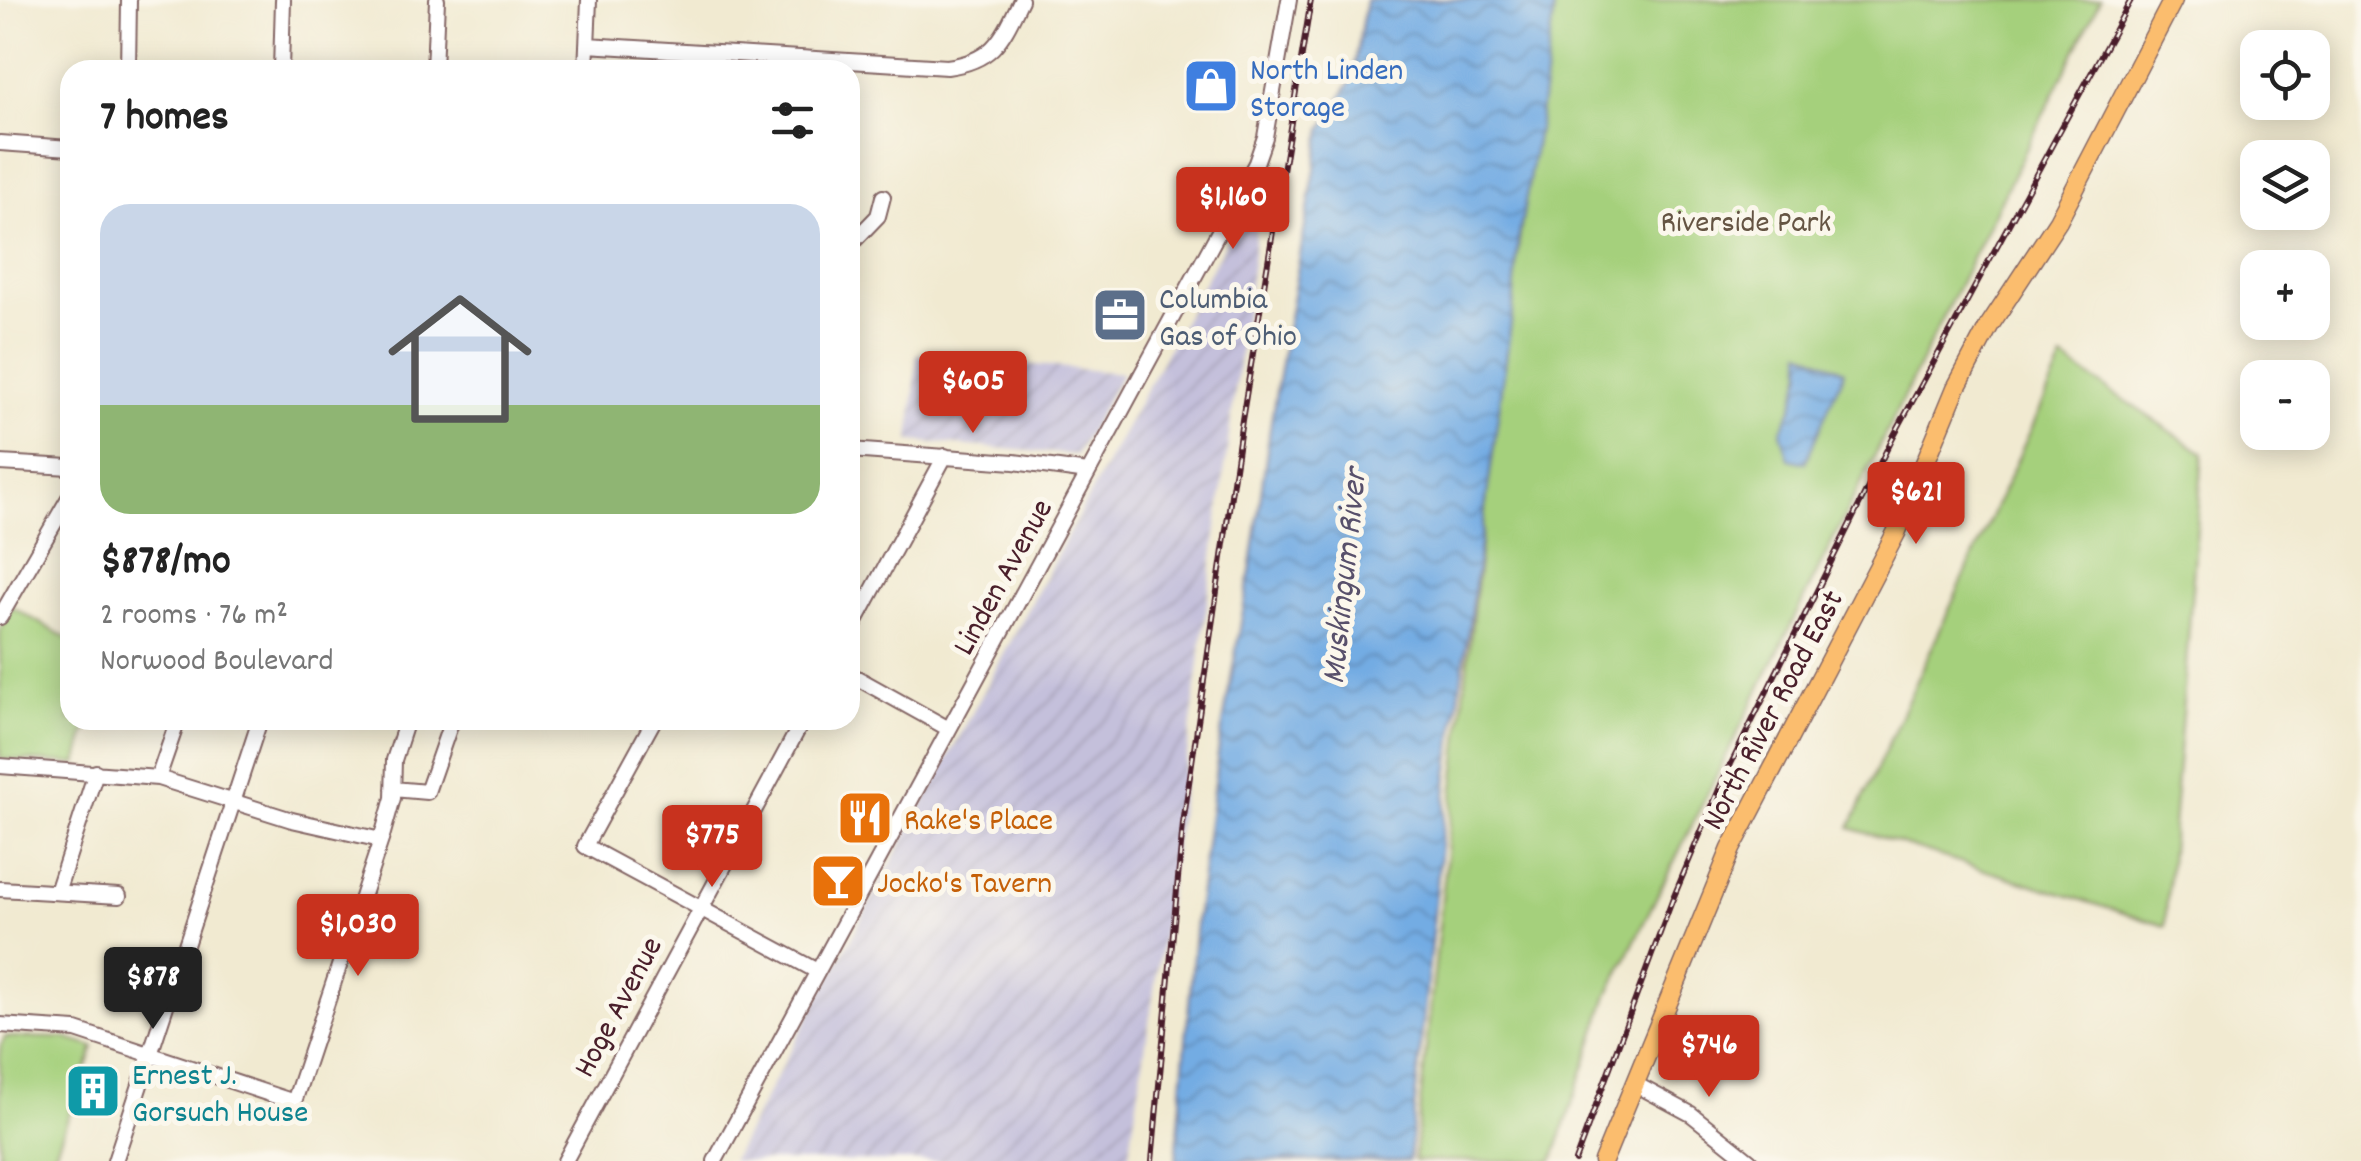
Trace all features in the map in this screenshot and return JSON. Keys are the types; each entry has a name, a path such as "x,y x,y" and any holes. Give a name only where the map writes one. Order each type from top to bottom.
{"main road":[{"name":"North River Road East","path":"1604,1161 1731,849 1896,533 1956,388 1990,326 2058,221 2172,0"}],"street":[{"path":"128,60 129,0"},
{"path":"280,60 282,0"},
{"path":"434,60 437,0"},
{"path":"587,60 589,0"},
{"path":"860,61 952,66 985,56 1003,36 1020,0"},
{"name":"Linden Avenue","path":"715,1161 1256,162 1265,138 1289,0"},
{"path":"588,45 848,60"},
{"path":"0,143 60,147"},
{"path":"860,235 878,216 883,197"},
{"path":"860,451 1088,472"},
{"path":"860,613 945,456"},
{"path":"0,462 60,465"},
{"path":"0,618 60,513"},
{"path":"860,680 949,729"},
{"path":"158,778 175,730"},
{"path":"115,1161 257,730"},
{"path":"0,1025 76,1030 294,1102 382,840 393,789 394,760 404,730"},
{"path":"393,789 427,792 449,730"},
{"path":"649,730 586,846 817,972"},
{"name":"Hoge Avenue","path":"566,1161 797,730"},
{"path":"0,766 158,778 233,803 382,840"},
{"path":"57,892 96,772"},
{"path":"0,889 119,896"},
{"path":"1636,1084 1691,1114 1750,1161"}],"shaded area":[{"path":"1264,171 1169,891 1128,1161 731,1161"},
{"path":"917,354 1122,373 1076,455 910,441"}],"green space":[{"name":"Riverside Park","path":"1555,0 2100,0 1608,995 1553,1161 1414,1161 1489,476"},
{"path":"2063,359 2203,453 2165,926 1850,828"},
{"path":"12,607 60,634 60,730 86,730 77,764 0,759 0,629"},
{"path":"5,1037 65,1038 94,1047 52,1161 0,1161 0,1046"}],"water":[{"name":"Muskingum River","path":"1366,0 1555,0 1518,243 1513,309 1448,776 1409,1161 1176,1161 1196,921 1219,746 1251,566 1271,421 1322,129 1351,81"},
{"path":"1802,351 1844,371 1805,463 1789,459 1781,432 1793,406 1802,371"}],"railway":[{"path":"1152,1161 1183,824 1242,420 1311,0"},
{"path":"1575,1161 1672,901 1723,780 1893,437 2131,0"}],"place":[{"name":"North Linden Storage","path":"1211,86"},
{"name":"Columbia Gas of Ohio","path":"1120,315"},
{"name":"Rake's Place","path":"865,818"},
{"name":"Jocko's Tavern","path":"838,881"},
{"name":"Ernest J. Gorsuch House","path":"93,1091"}]}
